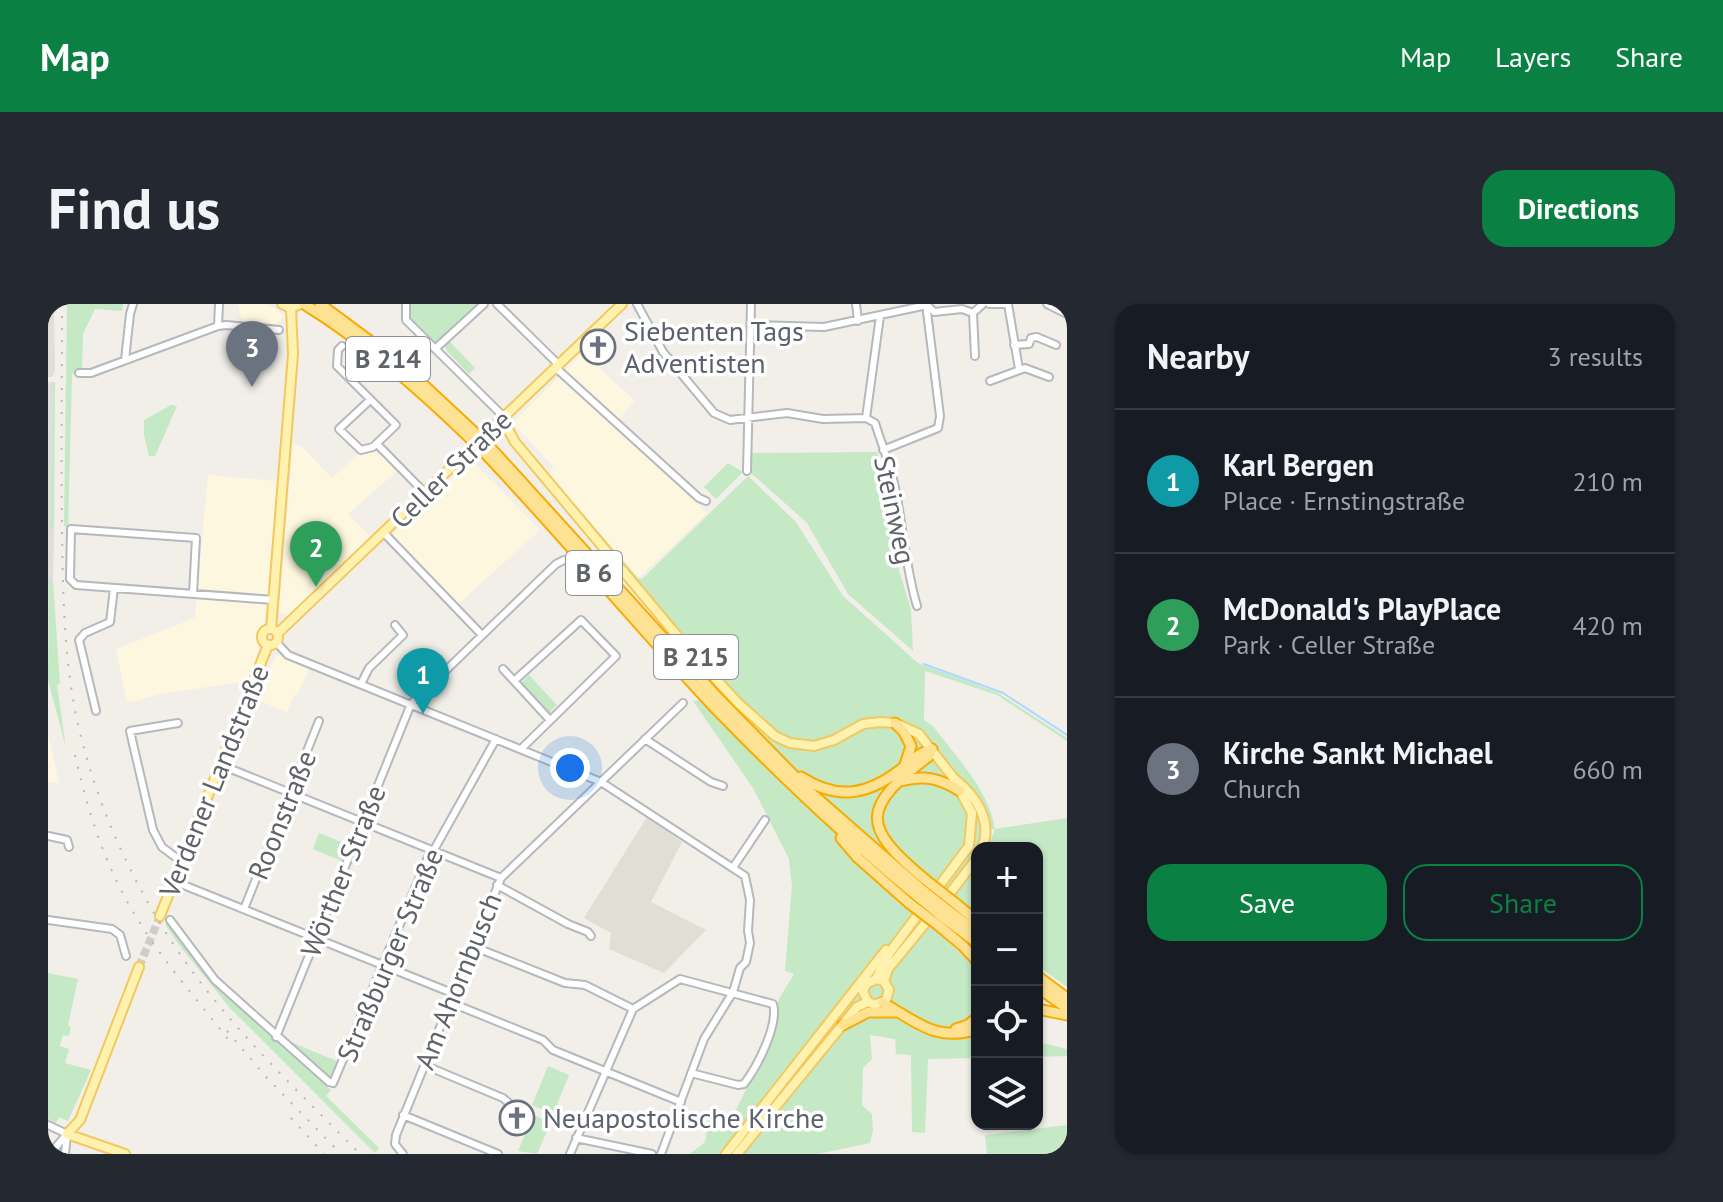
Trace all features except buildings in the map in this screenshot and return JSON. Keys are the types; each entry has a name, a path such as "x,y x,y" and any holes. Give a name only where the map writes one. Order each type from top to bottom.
{"highway":[{"name":"B 6","path":"320,304 401,364 485,448 787,769 918,892"},
{"name":"B 6","path":"294,305 396,371 485,448 714,706 818,811 918,892 971,928"},
{"path":"895,723 911,746 904,767"},
{"path":"787,769 827,792 846,793 888,779 924,751 932,749"},
{"path":"932,749 929,756 888,790 880,803 879,827 918,892 947,914 971,920"},
{"path":"898,781 919,776 936,778 960,791"},
{"name":"B 6","path":"947,914 971,937"},
{"path":"947,914 963,946 971,955"},
{"path":"1043,983 1067,998"},
{"path":"1043,984 1067,1008"},
{"path":"886,1000 921,1027 938,1033 971,1030"},
{"path":"886,1000 916,1020 939,1029 955,1029 971,1023"},
{"path":"1043,1010 1067,1015"},
{"path":"843,1025 868,1012 899,1013"}],"main road":[{"name":"B 214","path":"312,304 374,347 457,421 474,432 489,432"},
{"name":"Celler Straße","path":"273,637 622,304"},
{"name":"Verdener Landstraße","path":"160,916 273,637 294,305"},
{"path":"505,418 515,442"},
{"name":"B 215","path":"489,432 515,442 690,651 738,703 775,736 790,743 814,746 834,740 863,724 895,723"},
{"path":"880,980 890,952 969,846 972,813 952,776 932,749 919,734 895,723"},
{"path":"952,776 965,787 982,812 986,832 984,842"},
{"path":"824,1031 863,992 866,984 880,980 971,865"},
{"path":"726,1154 927,901"},
{"path":"125,1154 67,1134 80,1120 139,967"},
{"path":"863,992 868,1002 875,1005 886,1000 888,987 880,980"},
{"path":"737,1154 857,1007 868,1002"}],"street":[{"path":"125,360 133,304"},
{"path":"218,326 219,304"},
{"path":"406,304 406,320 505,418"},
{"path":"435,349 484,304"},
{"path":"497,304 558,366 699,498 706,501"},
{"path":"637,304 663,352 704,404 714,413 730,420 787,413 823,419 866,418 880,316"},
{"path":"747,471 751,304"},
{"path":"856,304 858,321"},
{"path":"973,313 986,304 1007,304 1019,369"},
{"path":"1047,304 1067,314"},
{"path":"751,325 824,327 926,305"},
{"path":"926,305 934,312 962,309 973,313"},
{"path":"883,450 938,428 940,416 926,305"},
{"path":"973,313 975,356"},
{"path":"79,373 91,373 218,326 279,330"},
{"path":"1018,359 1031,338 1037,337 1056,345"},
{"path":"1014,345 1029,344"},
{"path":"342,346 338,350 337,366 396,425 377,444 361,450 339,429 369,401"},
{"path":"990,381 1025,368 1049,377"},
{"name":"Steinweg","path":"866,418 875,423 894,479 908,573 917,606"},
{"path":"377,444 425,493"},
{"path":"193,594 196,538 71,529 71,583 114,588 193,594 274,600"},
{"path":"384,533 481,634"},
{"path":"411,704 481,634 564,560"},
{"path":"96,711 79,640 85,633 110,622 114,588"},
{"path":"514,681 581,620 616,656 521,749"},
{"path":"361,684 369,668 403,635 395,625"},
{"path":"273,637 288,655 601,782 745,876 749,886 750,943 746,962 740,968 733,992 704,1039 662,1154"},
{"path":"503,669 549,719"},
{"name":"Am Ahornbusch","path":"403,1154 395,1141 403,1115 499,882 683,703"},
{"name":"Wörther Straße","path":"276,1037 411,704"},
{"name":"Roonstraße","path":"244,909 319,721"},
{"path":"178,723 130,731 153,830 162,847 182,862"},
{"name":"Straßburger Straße","path":"276,1037 329,1082 336,1080 432,851 496,739"},
{"path":"645,739 711,782 723,786"},
{"path":"221,765 432,851 499,882 591,936"},
{"path":"734,866 765,820"},
{"path":"48,836 67,840 69,847"},
{"path":"181,884 452,993"},
{"path":"48,920 112,929 120,935 126,956"},
{"path":"170,920 215,980 276,1037"},
{"path":"472,946 572,984 585,985 633,1009"},
{"path":"570,1154 633,1009 680,979 769,1002 775,1007 764,1049 747,1081 741,1085 691,1073"},
{"path":"449,1002 543,1040 553,1050 681,1102"},
{"path":"424,1065 503,1098 510,1104"},
{"path":"403,1115 498,1154"},
{"path":"48,1125 67,1134"},
{"path":"50,1154 67,1134"},
{"path":"65,1154 67,1134"},
{"path":"576,1138 652,1154"}],"shaded area":[{"path":"48,304 54,304 55,371 52,377 48,377"},
{"path":"238,304 266,304 284,317 275,325 242,322"},
{"path":"583,353 635,401 618,420 610,414 605,418 707,513 638,578 548,473 554,467 512,423"},
{"path":"48,382 53,382 50,528 54,529 48,638"},
{"path":"293,444 302,447 332,478 359,454 373,450 381,458 384,455 398,470 348,514 371,538 288,617 279,611"},
{"path":"471,460 540,530 457,605 398,544 400,542 393,534"},
{"path":"208,475 277,481 266,615 254,665 247,681 160,694 127,703 116,649 195,618"},
{"path":"276,655 309,668 287,712 257,700"},
{"path":"48,735 59,783 48,782"},
{"path":"647,817 682,842 651,902 706,930 664,973 609,949 611,933 584,918"}],"green space":[{"path":"67,304 123,304 122,311 95,309 83,334 82,371 72,374 68,530 64,525"},
{"path":"411,304 482,304 436,344 410,319"},
{"path":"449,341 475,368 469,374 447,351 445,346"},
{"path":"53,382 54,529 50,529"},
{"path":"171,405 177,406 155,456 149,456 144,420"},
{"path":"877,452 895,518 899,570 911,610 913,651 848,594 807,523 751,473 751,453"},
{"path":"728,463 743,472 716,499 704,487"},
{"path":"548,473 642,579 748,476 796,522 843,596 918,663 998,693 1067,738 1067,741 997,695 925,671 924,720 933,726 979,787 995,829 1067,818 1067,987 1043,969 1043,842 990,842 995,830 989,828 986,842 971,842 971,911 930,878 907,906 971,963 971,1058 928,1059 925,1133 912,1132 911,1055 896,1054 895,1039 870,1035 872,1059 863,1068 862,1105 872,1114 870,1143 818,1154 743,1154 844,1030 820,1025 720,1154 690,1154 705,1142 710,1113 732,1118 768,1045 779,999 794,974 785,971 792,886 789,859 753,788 693,701 697,701 720,677 546,475"},
{"path":"49,581 53,581 60,684 57,685 66,748 48,680"},
{"path":"529,675 557,705 549,713 521,683"},
{"path":"319,833 349,845 342,861 313,849"},
{"path":"166,919 212,983 331,1090 326,1096 379,1148 375,1153 230,1008 179,945 166,926"},
{"path":"48,973 78,979 68,1025 71,1027 69,1036 63,1035 60,1046 69,1049 65,1063 91,1070 68,1121 59,1117 56,1123 48,1119"},
{"path":"286,1040 339,1062 333,1077 328,1078"},
{"path":"1043,1043 1067,1049 1067,1056 1043,1057"},
{"path":"548,1066 569,1075 553,1114 532,1105"},
{"path":"533,1115 551,1122 537,1154 518,1151"},
{"path":"1067,1125 1067,1154 987,1154 985,1135"}],"waterway":[{"path":"924,664 1003,693 1067,735"}],"tunnel":[{"path":"139,967 160,916"}],"railway":[{"path":"62,304 65,627 77,720 96,787 137,883 192,971 251,1043 360,1154"},
{"path":"75,755 99,840 116,881 160,952 231,1043"},
{"path":"227,1031 267,1078 341,1154"},
{"path":"291,1118 324,1154"}],"place":[{"name":"Siebenten Tags Adventisten","path":"598,347"},
{"name":"Kirche Sankt Michael","path":"252,387"},
{"name":"McDonald's PlayPlace","path":"316,587"},
{"name":"Karl Bergen","path":"423,714"},
{"name":"Neuapostolische Kirche","path":"517,1118"}]}
